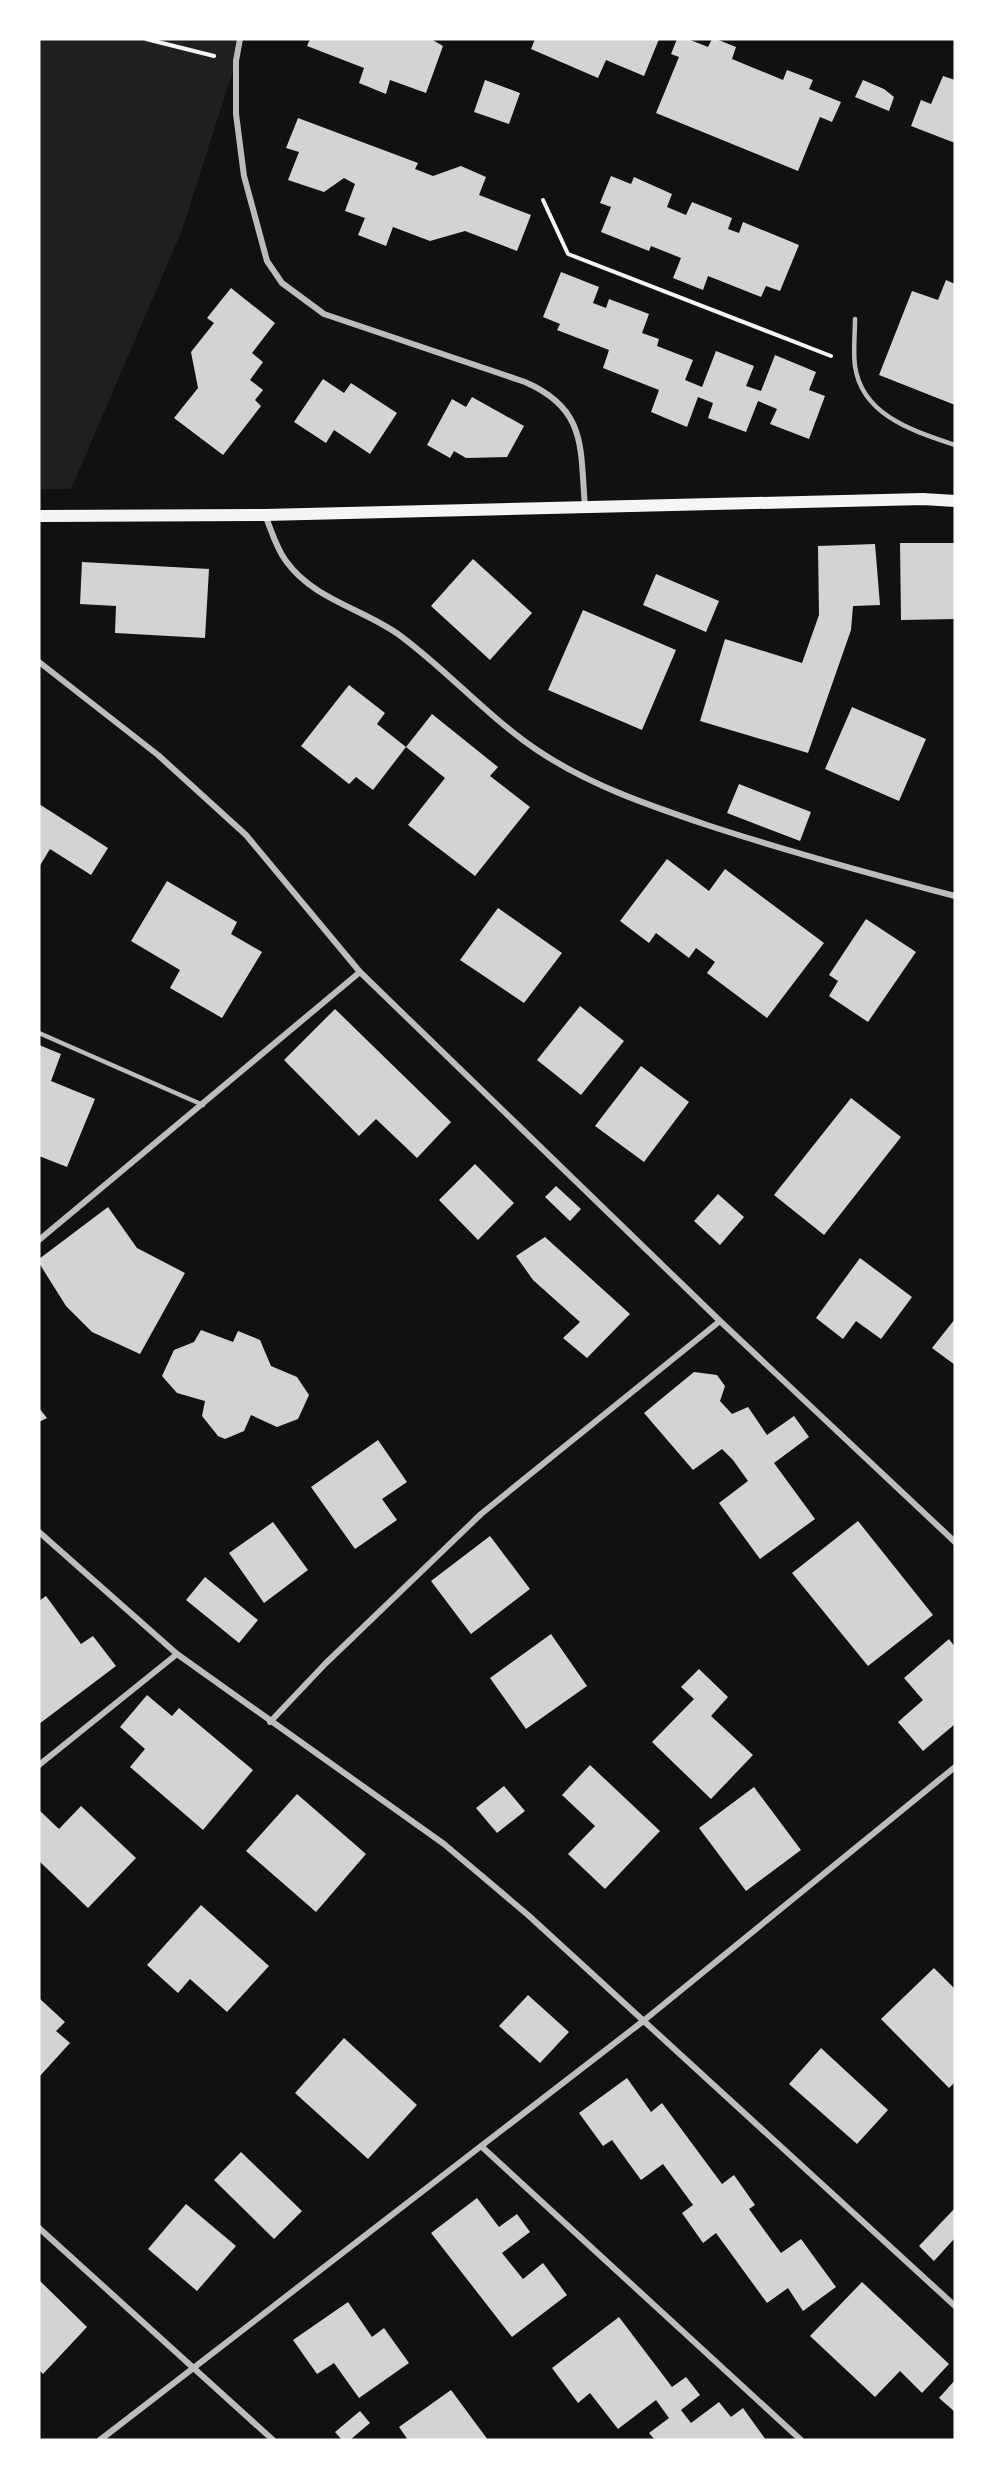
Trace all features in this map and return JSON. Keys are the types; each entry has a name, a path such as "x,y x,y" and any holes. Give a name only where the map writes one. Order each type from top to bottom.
{"main road":[{"path":"39,516 265,515 923,499 955,501"}],"street":[{"path":"240,39 236,61 236,114 244,176 267,261 282,283 324,314 549,392 567,410 576,431 585,507"},
{"path":"265,515 285,560 306,583 332,600 372,616 400,636 500,722 538,750 577,774 626,797 799,855 955,896"},
{"path":"39,662 158,755 246,835 360,972 720,1321 955,1542"},
{"path":"39,1240 360,972"},
{"path":"270,1722 325,1664 481,1514 720,1321"},
{"path":"39,1532 177,1654 444,1845 528,1915 642,2022 955,2306"},
{"path":"39,1765 177,1654"},
{"path":"100,2440 642,2022 955,1767"},
{"path":"481,2146 801,2440"},
{"path":"39,2228 273,2440"}],"lane":[{"path":"855,319 855,365 864,394 874,407 895,420 955,445"},
{"path":"39,1033 203,1105"}],"path":[{"path":"146,39 236,61"},
{"path":"543,200 568,254 855,365"}],"shaded area":[{"path":"39,39 243,39 182,230 71,489 39,489"}],"building":[{"path":"310,39 431,39 443,46 426,93 390,80 386,94 359,83 364,68 307,46"},
{"path":"535,39 659,39 644,76 606,60 598,78 531,49"},
{"path":"677,39 688,39 708,47 712,39 716,39 736,47 732,59 783,80 787,70 813,80 809,89 841,102 832,122 820,117 798,171 656,113 679,57 671,54"},
{"path":"943,76 955,80 955,143 911,126 921,100 931,104"},
{"path":"485,80 520,93 509,124 474,112"},
{"path":"863,80 884,89 894,97 889,111 855,97"},
{"path":"298,118 418,163 415,169 433,176 461,166 486,177 479,195 531,215 517,251 465,231 430,241 393,227 386,246 358,235 365,218 345,211 355,184 344,178 324,192 288,180 299,152 286,148"},
{"path":"611,176 631,184 634,177 672,194 667,207 686,215 692,202 732,218 728,229 739,233 743,222 799,245 780,291 766,286 761,297 708,276 703,290 673,278 681,258 651,246 649,251 601,232 611,207 600,203"},
{"path":"561,272 599,287 593,303 606,308 609,299 649,314 642,333 659,339 657,346 693,360 685,380 702,387 716,351 754,366 746,386 761,391 775,355 816,372 809,390 825,396 809,439 770,424 777,409 758,401 746,432 708,418 713,403 698,397 687,427 651,412 659,390 603,368 609,350 557,330 560,324 543,317"},
{"path":"946,280 955,284 955,405 879,375 912,291 938,300"},
{"path":"231,288 275,323 252,353 263,362 250,380 263,390 255,400 261,406 223,455 174,418 198,388 191,352 214,323 207,318"},
{"path":"323,379 344,393 351,383 397,413 370,454 334,430 326,443 294,422"},
{"path":"472,397 524,426 507,457 466,458 454,451 450,458 427,445 452,399 466,407"},
{"path":"900,543 955,543 955,619 901,620"},
{"path":"875,544 880,605 853,606 851,630 808,753 700,721 725,639 802,663 819,615 818,546"},
{"path":"473,559 532,613 490,660 431,606"},
{"path":"82,562 209,569 205,638 115,633 116,606 80,604"},
{"path":"656,574 719,601 706,632 643,605"},
{"path":"583,610 676,650 642,730 548,690"},
{"path":"349,685 385,713 377,724 406,747 373,790 356,777 349,784 301,746"},
{"path":"852,707 926,739 899,801 825,769"},
{"path":"432,714 498,767 490,776 530,807 475,876 408,825 445,778 406,747"},
{"path":"739,784 811,812 800,841 727,813"},
{"path":"39,804 108,848 91,875 50,849 39,867"},
{"path":"667,859 709,891 725,869 824,943 767,1018 707,973 715,962 696,948 689,958 656,933 649,943 620,921"},
{"path":"167,881 237,922 231,934 262,952 222,1018 170,988 180,970 131,941"},
{"path":"498,908 562,953 524,1003 460,960"},
{"path":"866,919 916,952 868,1022 829,996 838,981 829,975"},
{"path":"580,1006 624,1041 581,1095 537,1060"},
{"path":"335,1009 451,1122 417,1158 376,1119 359,1136 284,1060"},
{"path":"39,1045 61,1054 51,1081 95,1099 67,1167 39,1156"},
{"path":"641,1066 689,1102 644,1162 595,1126"},
{"path":"851,1098 901,1137 824,1235 774,1195"},
{"path":"475,1164 514,1203 478,1240 439,1200"},
{"path":"556,1186 581,1209 570,1221 545,1197"},
{"path":"718,1194 744,1217 720,1245 694,1221"},
{"path":"108,1207 137,1248 185,1273 140,1354 92,1332 66,1306 39,1263 39,1259"},
{"path":"545,1237 630,1314 587,1358 563,1338 580,1322 533,1280 516,1256"},
{"path":"860,1258 912,1297 881,1339 856,1321 843,1339 816,1318"},
{"path":"955,1319 955,1365 932,1348"},
{"path":"201,1330 233,1342 238,1331 260,1340 271,1366 297,1377 309,1395 298,1419 277,1427 251,1415 244,1431 225,1439 218,1436 202,1416 205,1401 177,1393 162,1376 174,1350 194,1342"},
{"path":"694,1372 717,1375 725,1386 720,1401 732,1414 748,1407 767,1435 794,1416 809,1437 774,1463 815,1519 760,1559 719,1503 748,1481 733,1460 722,1449 693,1470 644,1413"},
{"path":"39,1408 47,1418 39,1422"},
{"path":"378,1440 407,1482 382,1499 397,1520 355,1549 311,1487"},
{"path":"858,1521 933,1615 868,1666 792,1573"},
{"path":"273,1522 308,1570 264,1603 229,1553"},
{"path":"490,1536 530,1589 471,1634 431,1581"},
{"path":"205,1577 258,1620 239,1643 186,1600"},
{"path":"46,1596 81,1644 93,1636 116,1666 39,1724 39,1601"},
{"path":"551,1634 587,1686 526,1729 490,1678"},
{"path":"949,1639 955,1647 955,1724 923,1751 898,1722 923,1700 904,1678"},
{"path":"699,1669 728,1697 711,1716 753,1755 711,1799 652,1742 694,1699 681,1687"},
{"path":"147,1695 172,1716 179,1708 253,1770 203,1830 130,1767 145,1749 120,1727"},
{"path":"590,1765 660,1831 605,1889 568,1854 595,1826 562,1795"},
{"path":"504,1786 525,1811 497,1833 476,1808"},
{"path":"754,1787 801,1850 746,1891 699,1828"},
{"path":"297,1794 366,1854 316,1912 246,1851"},
{"path":"81,1806 136,1858 88,1908 39,1861 39,1810 59,1829"},
{"path":"201,1905 269,1966 227,2012 190,1979 178,1993 147,1965"},
{"path":"934,1968 955,1989 955,2082 949,2088 881,2019"},
{"path":"528,1995 569,2032 540,2063 499,2026"},
{"path":"39,1998 65,2022 56,2031 70,2043 39,2077"},
{"path":"344,2038 417,2105 368,2159 295,2093"},
{"path":"821,2048 888,2110 857,2144 789,2084"},
{"path":"627,2078 651,2112 662,2103 722,2184 734,2175 755,2205 749,2209 781,2253 801,2239 836,2287 803,2311 788,2288 767,2303 716,2233 703,2243 682,2213 693,2205 663,2164 641,2180 612,2140 603,2146 579,2113"},
{"path":"241,2152 302,2211 274,2239 214,2180"},
{"path":"477,2198 499,2227 517,2214 530,2232 502,2253 523,2279 543,2263 567,2295 512,2337 431,2233"},
{"path":"186,2204 236,2246 197,2291 148,2249"},
{"path":"955,2208 955,2238 934,2261 919,2246"},
{"path":"39,2280 87,2327 43,2374 39,2370"},
{"path":"862,2282 949,2364 922,2393 900,2371 875,2397 810,2336"},
{"path":"348,2302 372,2337 384,2328 409,2363 359,2398 334,2363 317,2374 293,2340"},
{"path":"619,2317 672,2387 686,2377 700,2395 681,2410 691,2423 719,2402 731,2417 743,2408 766,2440 655,2440 649,2433 669,2418 656,2400 618,2429 590,2393 578,2403 552,2368"},
{"path":"955,2380 955,2412 939,2398"},
{"path":"451,2390 488,2440 408,2440 399,2427"},
{"path":"360,2411 370,2423 350,2440 342,2440 335,2432"}]}
